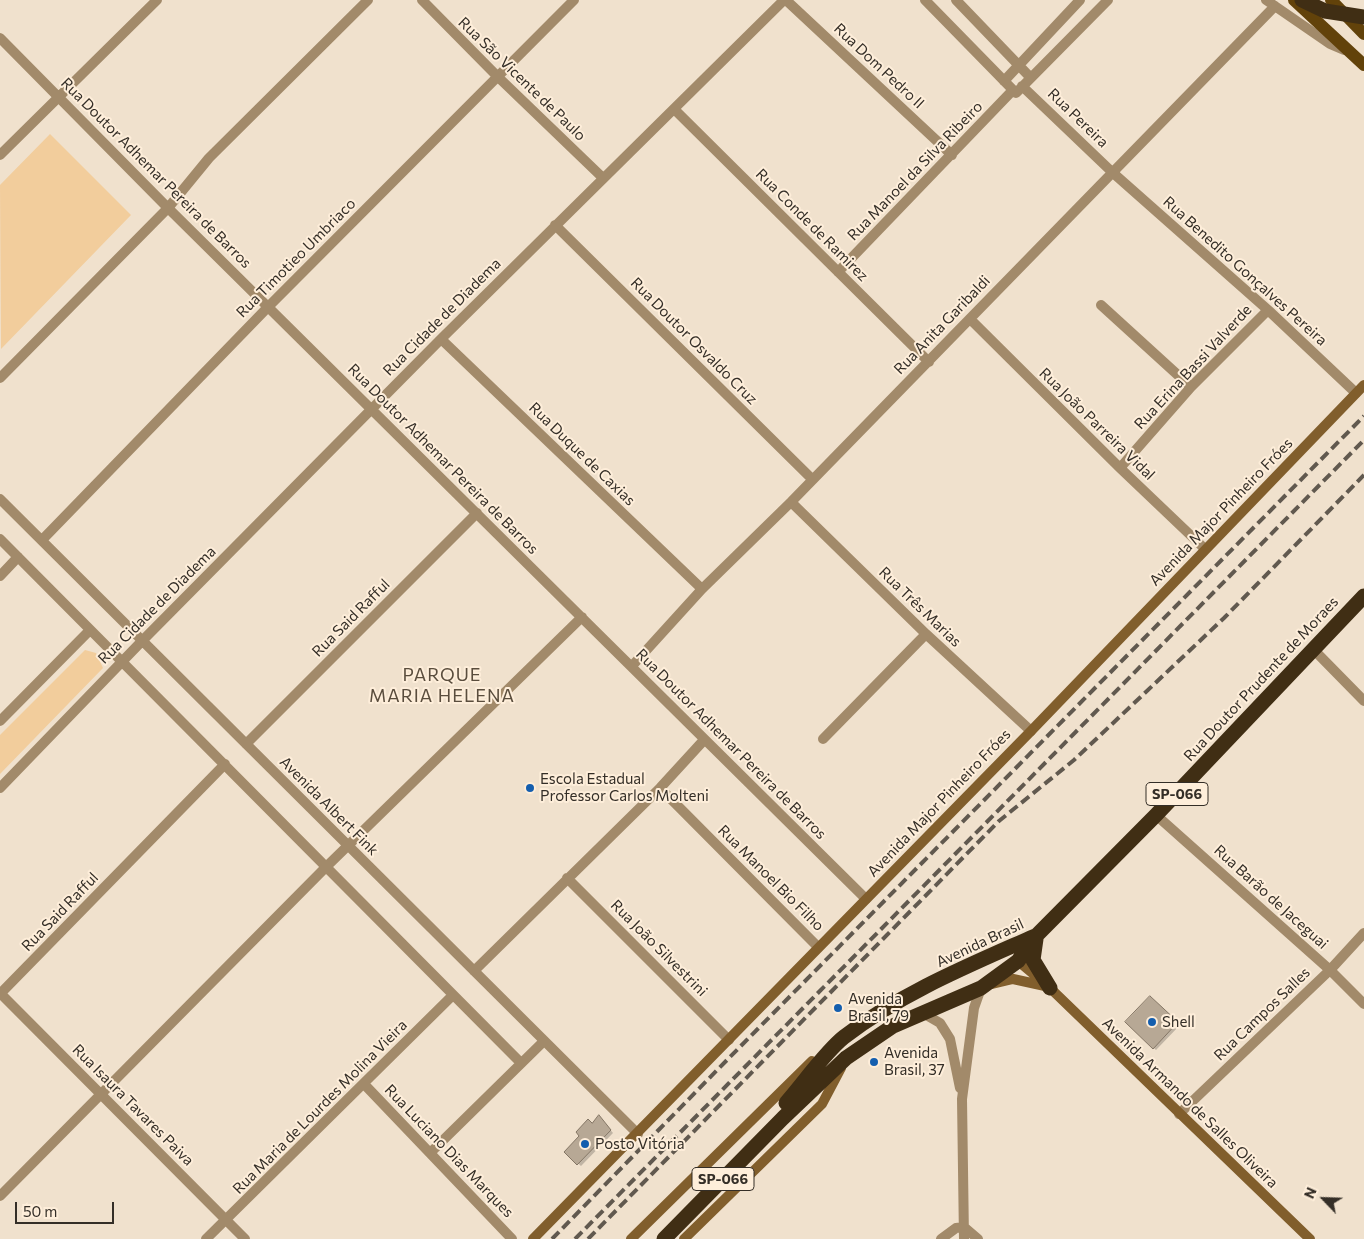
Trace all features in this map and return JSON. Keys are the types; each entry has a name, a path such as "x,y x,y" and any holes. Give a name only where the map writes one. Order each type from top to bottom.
{"highway":[{"path":"1302,0 1325,11 1346,16 1364,17"},
{"name":"Rua Doutor Prudente de Moraes","path":"1037,935 1156,815 1364,596"},
{"path":"1037,935 1033,960 1050,988"},
{"name":"Avenida Brasil","path":"780,1116 843,1038 902,1000 999,951 1037,935"},
{"name":"Avenida Brasil","path":"780,1116 846,1058 892,1026 981,988 1018,961 1037,935"},
{"path":"999,951 1018,961"},
{"path":"652,1239 780,1116"},
{"name":"SP-066","path":"664,1239 780,1116"}],"main road":[{"path":"1294,0 1364,65"},
{"path":"1331,0 1364,34"}],"street":[{"path":"0,155 157,0"},
{"path":"0,378 168,208 209,158 368,0"},
{"name":"Rua São Vicente de Paulo","path":"422,0 497,76 603,178"},
{"name":"Rua Timotieo Umbriaco","path":"42,540 269,306 574,0"},
{"name":"Rua Cidade de Diadema","path":"0,788 142,640 603,178 785,0"},
{"name":"Rua Dom Pedro II","path":"785,0 952,155"},
{"name":"Rua Pereira","path":"925,0 1004,81 1017,89 1112,172"},
{"path":"956,0 1030,77"},
{"path":"1004,81 1080,0"},
{"name":"Rua Manoel da Silva Ribeiro","path":"838,272 1017,89 1108,0"},
{"path":"1270,3 1330,44 1352,53"},
{"name":"Rua Anita Garibaldi","path":"632,666 702,589 792,502 812,479 929,362 1112,172 1270,3"},
{"name":"Rua Doutor Adhemar Pereira de Barros","path":"0,38 168,208 866,899"},
{"name":"Rua Conde de Ramirez","path":"674,109 929,362"},
{"name":"Rua Benedito Gonçalves Pereira","path":"1112,172 1268,310 1356,393"},
{"name":"Rua Doutor Osvaldo Cruz","path":"555,226 812,479"},
{"path":"1101,305 1191,387"},
{"name":"Rua Erina Bassi Valverde","path":"1120,468 1191,387 1268,310"},
{"name":"Rua João Parreira Vidal","path":"970,319 1120,468 1206,549"},
{"name":"Rua Duque de Caxias","path":"441,340 702,589"},
{"name":"Avenida Major Pinheiro Fróes","path":"534,1239 1031,731 1364,385"},
{"name":"Avenida Albert Fink","path":"0,499 638,1134"},
{"name":"Rua Três Marias","path":"792,502 926,634 1031,731"},
{"name":"Rua Said Rafful","path":"246,744 477,512"},
{"path":"0,539 521,1063"},
{"path":"0,576 18,557"},
{"path":"0,1196 326,867 582,617"},
{"path":"0,722 90,630"},
{"path":"822,739 926,634"},
{"path":"1314,650 1364,701"},
{"path":"474,971 660,788 704,740"},
{"name":"Rua Said Rafful","path":"0,994 224,764"},
{"name":"Rua Manoel Bio Filho","path":"660,788 818,947"},
{"name":"Rua Barão de Jaceguai","path":"1156,815 1330,970 1364,1004"},
{"name":"Rua João Silvestrini","path":"567,878 729,1040"},
{"name":"Rua Campos Salles","path":"1179,1114 1330,970 1364,933"},
{"name":"Avenida Armando de Salles Oliveira","path":"1018,961 1050,988 1310,1239"},
{"path":"964,1239 962,1099 974,1008 981,988 1013,979 1050,988"},
{"name":"Rua Isaura Tavares Paiva","path":"0,994 245,1239"},
{"name":"Rua Maria de Lourdes Molina Vieira","path":"206,1239 227,1221 453,995"},
{"path":"921,1012 940,1023 950,1039 962,1099"},
{"name":"Avenida Brasil","path":"631,1239 801,1072 825,1050 843,1038"},
{"path":"430,1153 544,1041"},
{"name":"Avenida Brasil","path":"684,1239 822,1104 846,1058"},
{"name":"Rua Luciano Dias Marques","path":"364,1084 512,1239"},
{"path":"941,1239 956,1228 964,1227 978,1239"}],"shaded area":[{"path":"50,134 131,215 1,349 0,185"},
{"path":"85,650 96,653 103,668 0,774 0,735"}],"building":[{"name":"Shell","path":"1150,996 1178,1022 1153,1049 1125,1022"},
{"name":"Posto Vitória","path":"599,1115 611,1130 577,1165 564,1152 579,1136 576,1132 588,1119 592,1123"}],"railway":[{"path":"552,1239 1364,416"},
{"path":"575,1239 1364,440"},
{"path":"588,1239 999,821 1074,760 1224,618 1364,475"}],"place":[{"name":"Escola Estadual Professor Carlos Molteni","path":"530,788"},
{"name":"Avenida Brasil, 79","path":"838,1008"},
{"name":"Shell","path":"1152,1022"},
{"name":"Avenida Brasil, 37","path":"874,1062"},
{"name":"Posto Vitória","path":"585,1144"}],"district":[{"name":"PARQUE MARIA HELENA","path":"442,685"}]}
